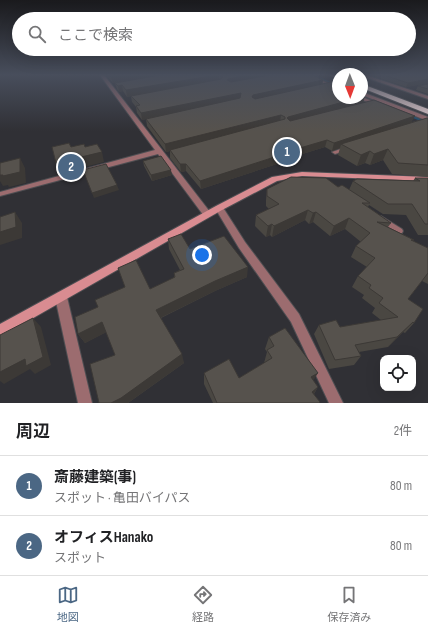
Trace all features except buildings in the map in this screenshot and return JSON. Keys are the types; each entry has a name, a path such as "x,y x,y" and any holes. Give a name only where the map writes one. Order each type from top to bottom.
{"highway":[{"path":"382,94 428,112"},
{"path":"403,94 428,104"}],"street":[{"path":"116,94 164,154 208,214"},
{"path":"415,94 428,98"},
{"path":"368,95 428,119"},
{"path":"122,102 129,100"},
{"path":"368,101 407,118"},
{"path":"364,105 372,103"},
{"path":"139,124 146,122"},
{"path":"335,152 357,145"},
{"path":"0,194 164,154"},
{"path":"0,331 208,214 275,180 302,174 428,179"},
{"path":"316,174 329,183"},
{"path":"219,208 242,246 295,318 336,403"},
{"path":"373,213 399,231"},
{"path":"61,297 85,403"}],"waterway":[{"path":"368,98 380,103"},
{"path":"409,115 428,123"}],"place":[{"name":"斎藤建築(事)","path":"287,152"},
{"name":"オフィスHanako","path":"71,167"}]}
